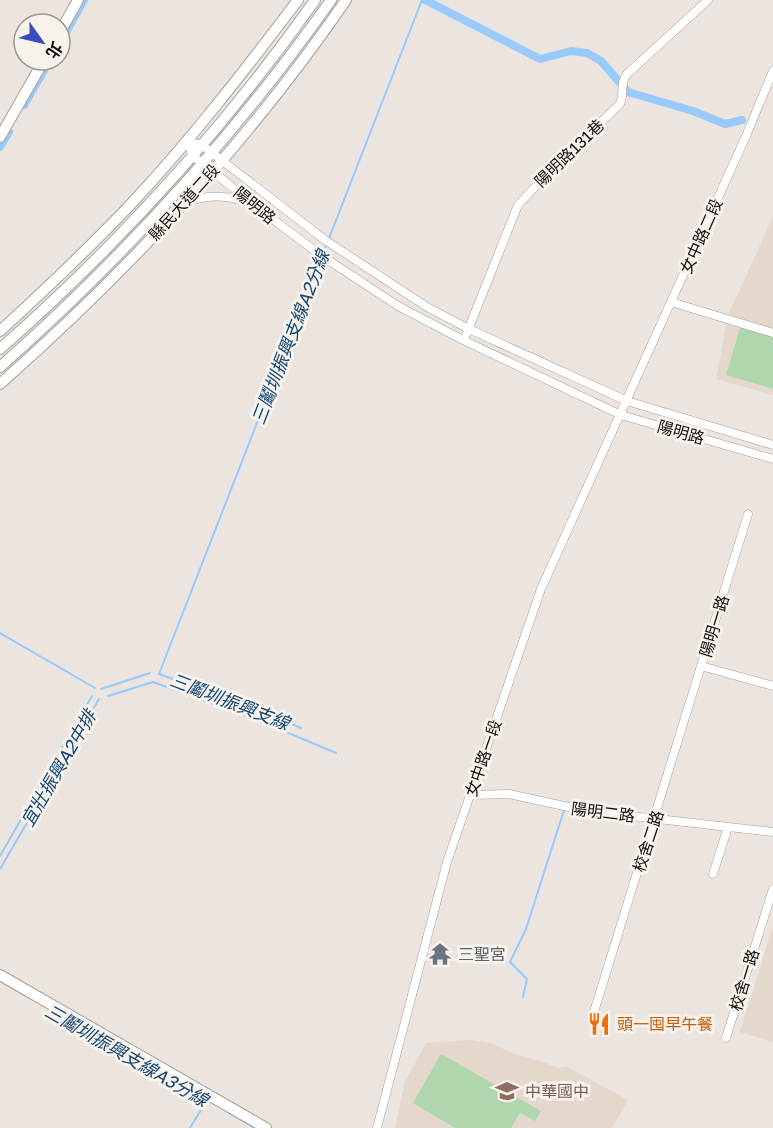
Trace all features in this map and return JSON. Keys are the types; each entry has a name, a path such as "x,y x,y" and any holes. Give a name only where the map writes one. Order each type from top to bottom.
{"street":[{"path":"0,331 132,204 227,94 298,0"},
{"name":"縣民大道二段","path":"0,349 92,263 193,156 239,101 315,0"},
{"name":"縣民大道二段","path":"217,157 331,0"},
{"name":"縣民大道二段","path":"0,367 208,167 267,106 346,0"},
{"name":"陽明路131巷","path":"468,332 518,205 620,104 623,95 621,83 627,74 708,0"},
{"name":"女中路二段","path":"627,400 773,71"},
{"path":"0,137 37,72"},
{"name":"陽明路","path":"187,141 202,145 325,240 406,295 468,332 627,400 773,445"},
{"name":"陽明路","path":"187,141 193,156 266,214 319,254 398,306 463,340 621,415 773,459"},
{"name":"縣民大道二段","path":"0,384 57,333 152,239 186,202 208,167"},
{"path":"186,202 213,196 227,197 255,206 266,214"},
{"path":"671,302 773,333"},
{"path":"45,326 57,333"},
{"name":"女中路一段","path":"377,1128 434,907 470,795 541,589 627,400"},
{"name":"陽明一路","path":"748,514 701,666 773,686"},
{"name":"校舍二路","path":"593,1015 656,818 701,666"},
{"name":"陽明二路","path":"470,795 509,794 587,811 773,832"},
{"path":"713,874 728,827"},
{"name":"校舍一路","path":"726,1038 773,889"},
{"path":"0,975 266,1128"}],"shaded area":[{"path":"773,217 773,395 716,379 728,315"},
{"path":"773,926 773,1042 740,1032"},
{"name":"中華國中","path":"472,1040 492,1043 511,1053 558,1068 566,1066 628,1100 612,1128 395,1128 405,1082 426,1043"}],"green space":[{"path":"741,325 773,334 773,389 726,375"},
{"path":"441,1054 541,1111 535,1121 520,1113 511,1128 455,1128 413,1103"}],"waterway":[{"name":"宜壯振興A2中排","path":"72,22 84,0"},
{"name":"三鬮圳振興支線A2分線","path":"301,728 255,708 159,674 422,0"},
{"path":"425,0 540,59 571,51 587,53 601,61 628,92 693,111 725,124 742,120"},
{"name":"宜壯振興A2中排","path":"24,105 43,72"},
{"name":"宜壯振興A2中排","path":"0,147 9,132"},
{"path":"0,633 95,688"},
{"name":"三鬮圳振興支線A2分線","path":"101,689 150,673"},
{"name":"三鬮圳振興支線","path":"108,696 153,682 253,718 336,753"},
{"name":"三鬮圳振興支線A2分線","path":"0,856 92,696"},
{"name":"宜壯振興A2中排","path":"0,869 99,699"},
{"name":"三鬮圳振興支線A3分線","path":"523,997 527,979 510,962 526,929 564,810"},
{"name":"三鬮圳振興支線A3分線","path":"0,981 26,996"},
{"path":"190,1128 207,1100"},
{"name":"三鬮圳振興支線A3分線","path":"229,1113 255,1128"}],"place":[{"name":"三聖宮","path":"440,954"},
{"name":"頭一囤早午餐","path":"599,1024"},
{"name":"中華國中","path":"507,1091"}]}
